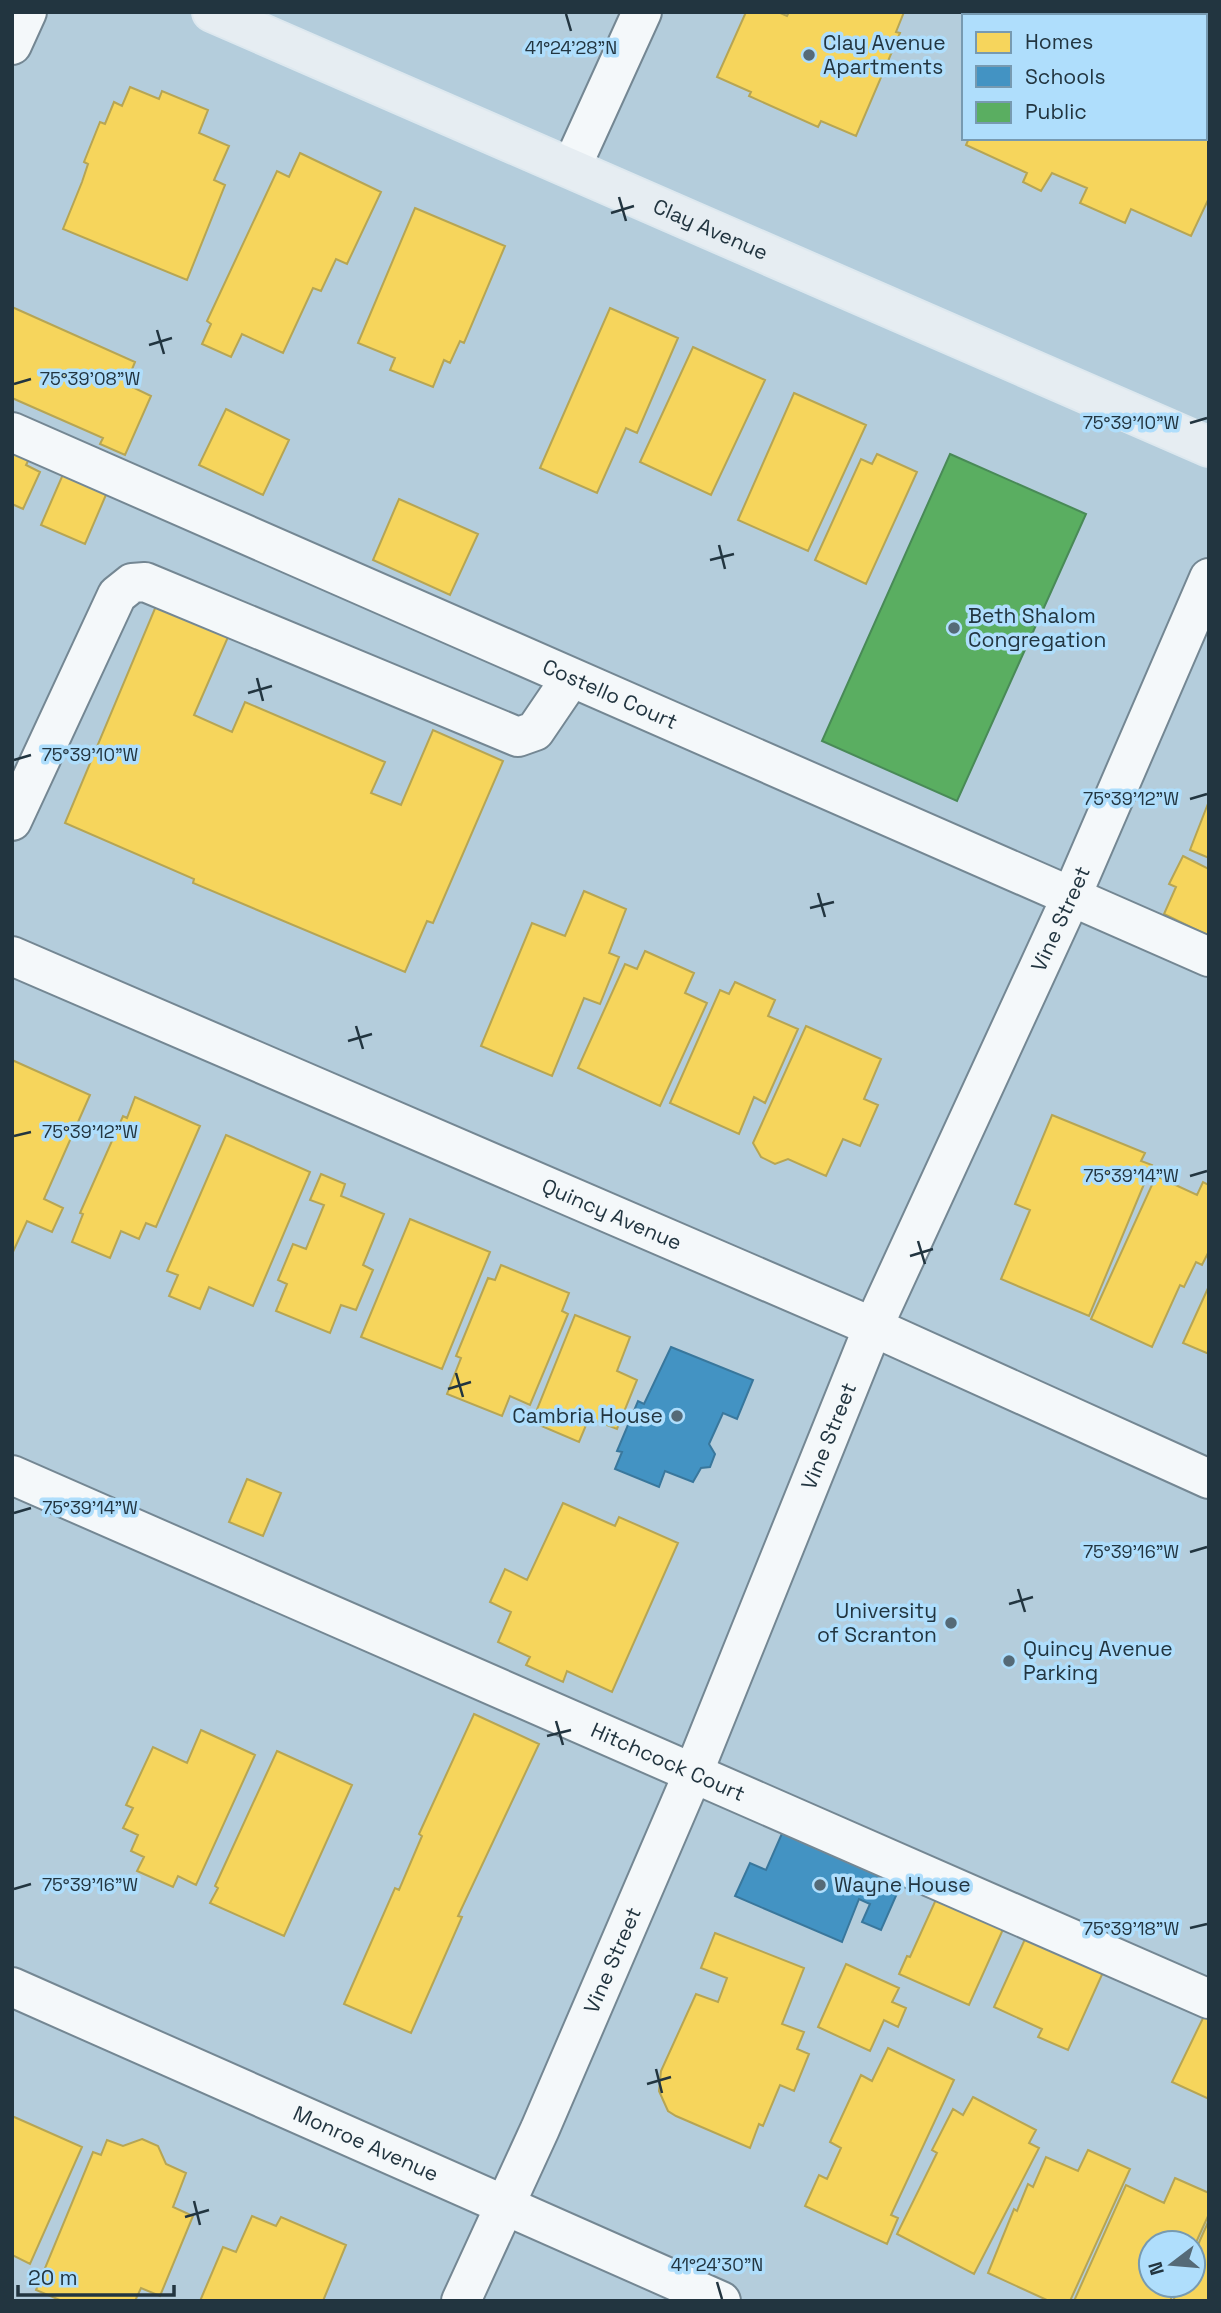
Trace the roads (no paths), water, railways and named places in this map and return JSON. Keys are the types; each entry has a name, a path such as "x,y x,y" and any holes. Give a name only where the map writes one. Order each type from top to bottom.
{"main road":[{"name":"Clay Avenue","path":"212,12 1209,447"}],"street":[{"path":"12,45 27,12"},
{"path":"571,168 642,12"},
{"name":"Costello Court","path":"12,432 1209,957"},
{"name":"Vine Street","path":"461,2301 540,2129 694,1771 873,1327 1072,895 1209,578"},
{"path":"12,821 117,594 132,583 145,582 518,737 535,731 571,678"},
{"name":"Quincy Avenue","path":"12,956 873,1327 1209,1479"},
{"name":"Hitchcock Court","path":"12,1475 694,1771 1209,1999"},
{"name":"Monroe Avenue","path":"12,1987 721,2301"}],"place":[{"name":"Clay Avenue Apartments","path":"809,55"},
{"name":"Beth Shalom Congregation","path":"954,628"},
{"name":"Cambria House","path":"677,1416"},
{"name":"University of Scranton","path":"951,1623"},
{"name":"Quincy Avenue Parking","path":"1009,1661"},
{"name":"Wayne House","path":"820,1885"}]}
